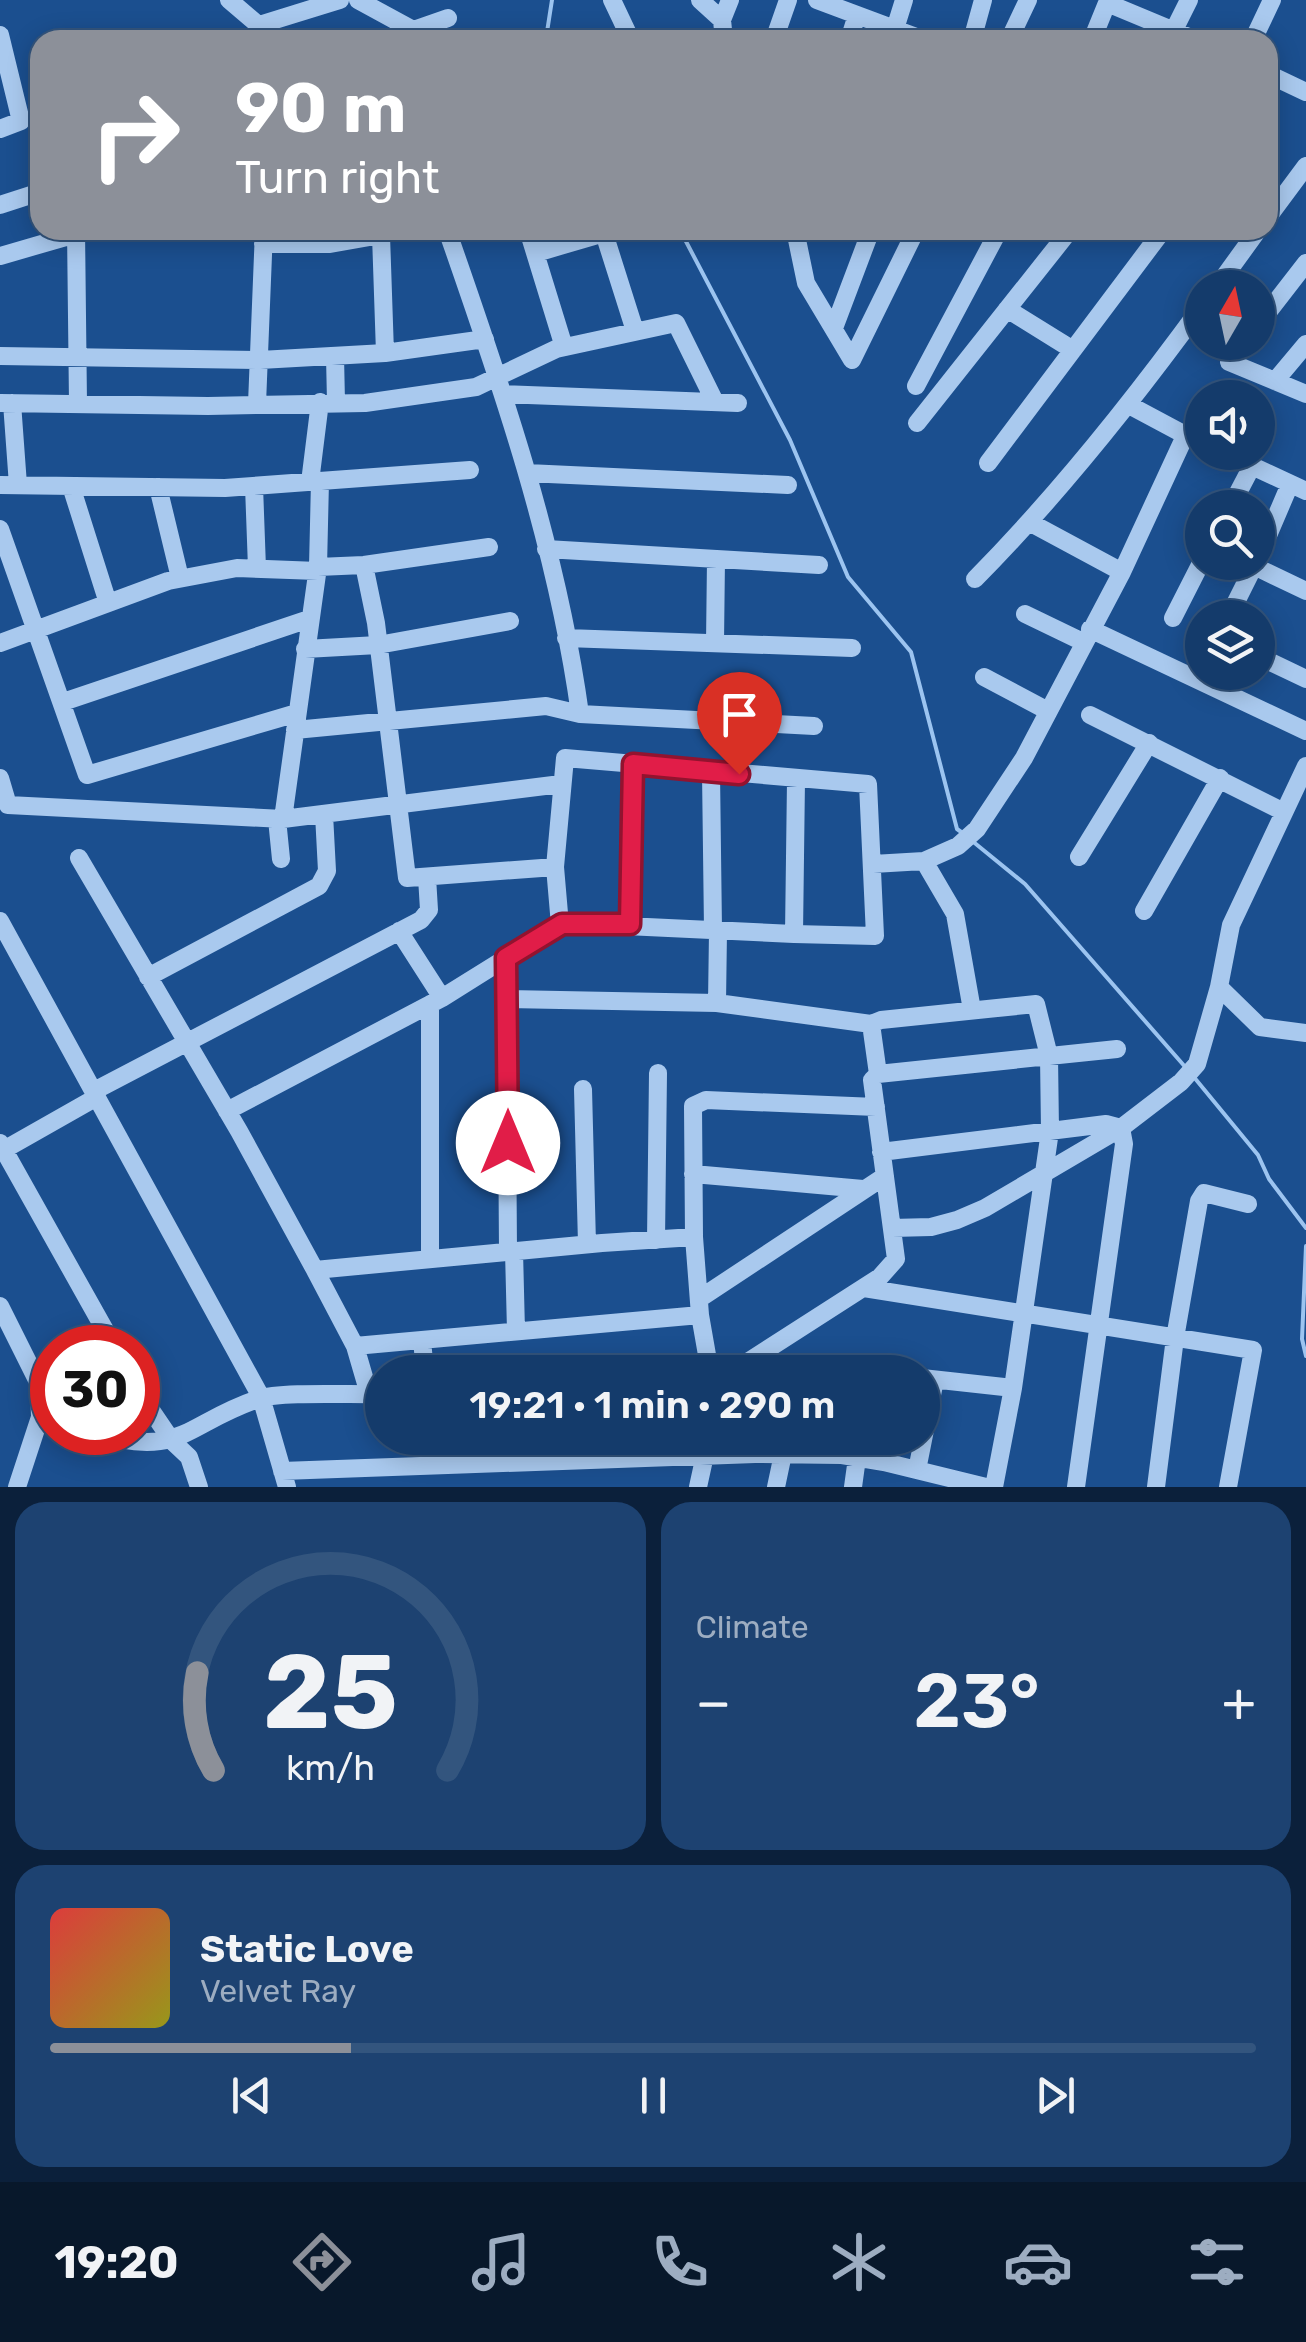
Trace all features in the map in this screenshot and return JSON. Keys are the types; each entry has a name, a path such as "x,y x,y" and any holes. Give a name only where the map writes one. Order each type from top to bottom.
{"street":[{"path":"229,0 265,30"},
{"path":"259,25 340,0"},
{"path":"358,0 413,30 448,18"},
{"path":"612,0 627,30"},
{"path":"700,0 722,20"},
{"path":"723,30 722,20 730,0"},
{"path":"778,30 788,0"},
{"path":"817,0 895,29 904,0"},
{"path":"975,30 983,0"},
{"path":"1014,30 1028,0"},
{"path":"1096,30 1108,2 1174,30 1189,0"},
{"path":"1258,30 1272,0"},
{"path":"852,30 857,15"},
{"path":"0,34 21,121 0,128"},
{"path":"1278,82 1306,92"},
{"path":"1278,204 1306,166"},
{"path":"0,205 30,195"},
{"path":"0,256 52,240"},
{"path":"78,403 81,240"},
{"path":"257,404 264,240"},
{"path":"385,353 390,240"},
{"path":"450,240 527,473 580,714"},
{"path":"531,240 564,347"},
{"path":"536,253 578,240"},
{"path":"607,240 635,330"},
{"path":"797,240 806,283 852,360 911,240"},
{"path":"834,328 867,240"},
{"path":"916,386 994,240"},
{"path":"916,423 1062,240"},
{"path":"988,463 1156,240"},
{"path":"1229,270 1251,240"},
{"path":"1275,304 1306,263"},
{"path":"1008,310 1073,350"},
{"path":"500,385 564,347 676,323 715,402"},
{"path":"974,579 1031,522 1185,329"},
{"path":"0,356 260,360 385,353 485,339"},
{"path":"1306,344 1275,381 1306,394"},
{"path":"281,859 280,819 318,569 315,481 335,356"},
{"path":"1230,360 1273,380"},
{"path":"470,470 254,486 9,485 6,403 364,403 500,385 738,402"},
{"path":"873,864 924,861 958,846 977,828 1010,782 1122,572 1185,436 1128,405"},
{"path":"1260,470 1298,488 1275,529"},
{"path":"527,473 788,486"},
{"path":"71,486 108,603"},
{"path":"254,486 257,568"},
{"path":"158,487 180,578"},
{"path":"1031,522 1122,572"},
{"path":"0,529 98,810"},
{"path":"0,643 180,578 236,568 364,565 489,548"},
{"path":"546,549 818,565"},
{"path":"716,559 716,643"},
{"path":"364,565 408,878 554,867"},
{"path":"1275,573 1306,591"},
{"path":"1173,618 1192,580"},
{"path":"1025,614 1086,636 1306,731"},
{"path":"63,702 310,618"},
{"path":"305,648 378,645 510,622"},
{"path":"566,638 852,648"},
{"path":"1275,664 1306,679"},
{"path":"984,676 1048,711"},
{"path":"87,775 296,722 386,724 546,706 580,714 814,726"},
{"path":"1090,715 1282,811"},
{"path":"1079,857 1149,744"},
{"path":"227,1111 436,1001 560,925 630,924 875,936 868,784 565,758 554,867 560,925"},
{"path":"630,924 633,764"},
{"path":"892,1228 931,1227 985,1208 1121,1128 1181,1082 1197,1064 1219,987 1231,925 1306,766"},
{"path":"711,772 716,1003"},
{"path":"0,778 8,805 280,819 561,784"},
{"path":"1144,911 1220,778"},
{"path":"794,934 796,780"},
{"path":"148,977 319,886 327,872 324,814"},
{"path":"79,858 227,1111 365,1369"},
{"path":"924,861 955,914 972,1010"},
{"path":"102,1325 1,1148 428,914 427,877"},
{"path":"0,922 261,1397 285,1479 431,1465 705,1455 698,1487"},
{"path":"399,931 436,1001 430,1258"},
{"path":"506,958 516,1331"},
{"path":"1219,987 1260,1027 1306,1033"},
{"path":"508,999 716,1003 870,1024 1036,1004 1049,1056 1050,1131 1025,1313 994,1487"},
{"path":"870,1024 878,1074"},
{"path":"763,1355 880,1278 896,1259 872,1080 878,1074 1117,1049"},
{"path":"656,1240 658,1073"},
{"path":"583,1089 587,1244"},
{"path":"707,1355 694,1238 693,1106 706,1100 876,1107"},
{"path":"882,1152 1106,1124 1121,1128"},
{"path":"1076,1487 1124,1144 1121,1128"},
{"path":"693,1174 863,1189"},
{"path":"355,1346 516,1331 700,1307 885,1176"},
{"path":"1156,1487 1175,1338 1199,1200 1204,1193 1248,1204"},
{"path":"315,1270 587,1244 694,1238"},
{"path":"864,1288 1252,1350 1228,1487"},
{"path":"0,1306 30,1366"},
{"path":"422,1340 423,1355"},
{"path":"940,1380 1013,1388"},
{"path":"160,1442 172,1441 261,1397 365,1394"},
{"path":"160,1423 189,1457 200,1487"},
{"path":"17,1487 30,1455"},
{"path":"430,1455 431,1465"},
{"path":"776,1487 782,1455"},
{"path":"801,1455 858,1458 917,1470 938,1481 986,1487"},
{"path":"917,1470 919,1455"},
{"path":"852,1487 858,1458"}],"waterway":[{"path":"547,30 552,0"},
{"path":"685,240 790,440 848,577 911,652 957,829 964,834"},
{"path":"971,840 1025,884 1187,1069"},
{"path":"1193,1076 1258,1155 1269,1179 1306,1228"},
{"path":"1306,1246 1302,1339 1306,1356"}],"route":[{"path":"508,1143 506,958 562,924 630,924 633,764 739,774"}]}
